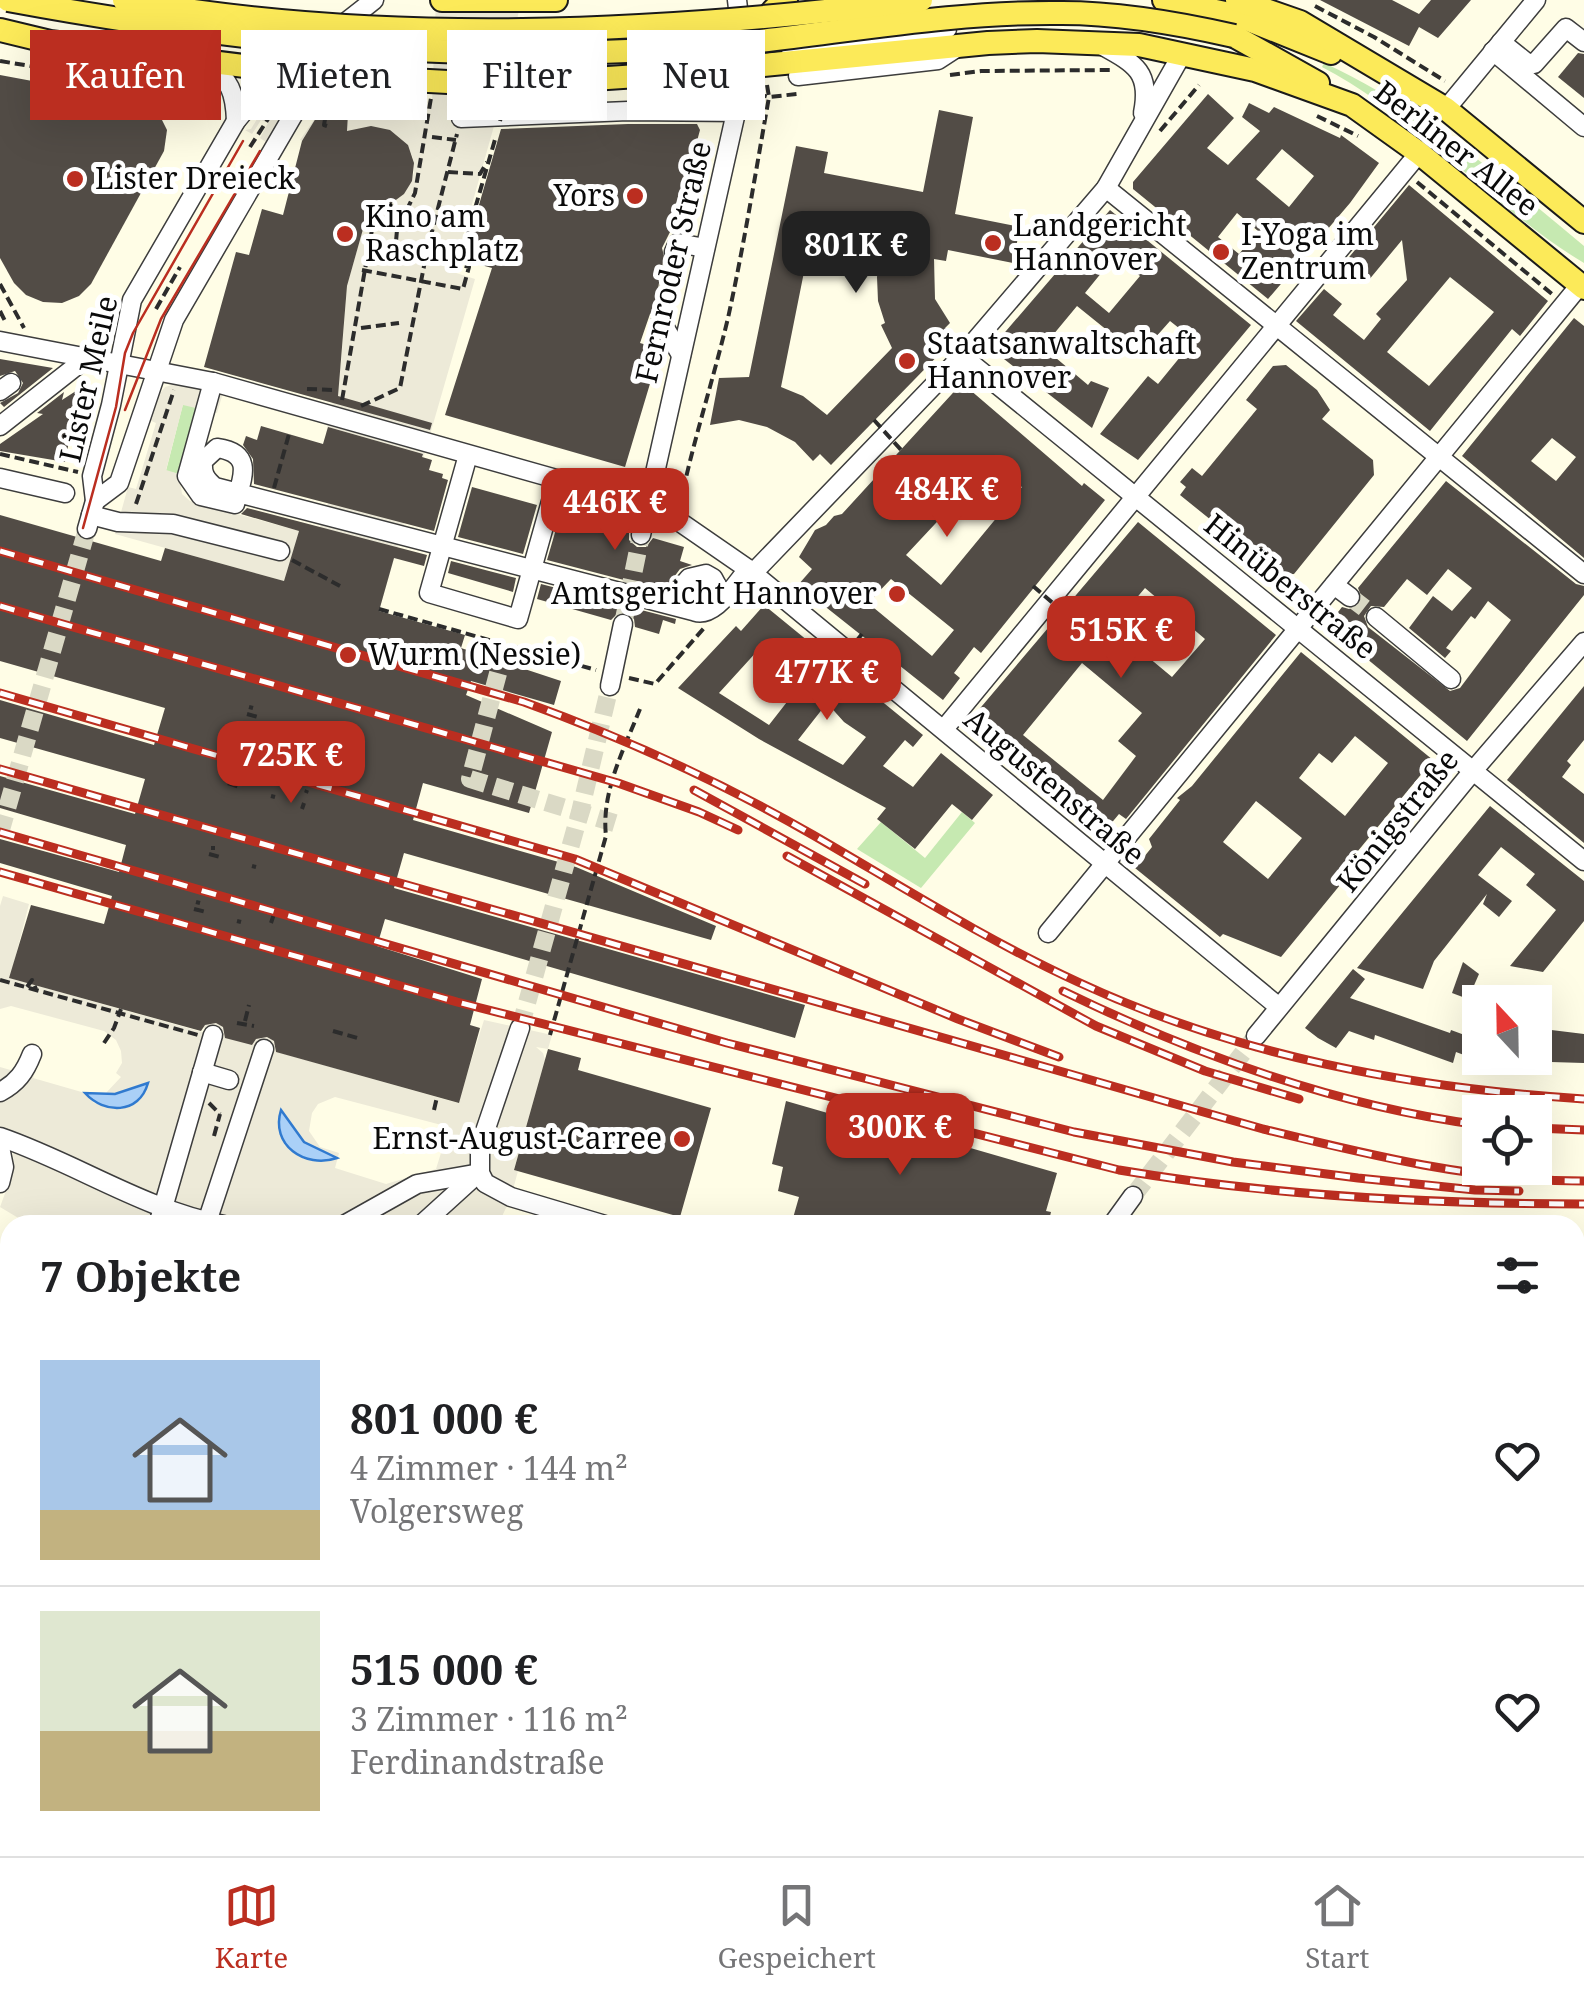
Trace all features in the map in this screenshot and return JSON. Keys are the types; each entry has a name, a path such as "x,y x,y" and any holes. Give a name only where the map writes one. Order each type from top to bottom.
{"main road":[{"path":"8,0 131,23 265,41 479,54 659,50 991,15 1061,12 1146,18 1237,17"},
{"path":"124,0 264,19 515,32 634,28 802,15 921,0"},
{"path":"442,0 556,0"},
{"path":"759,30 773,8 788,0"},
{"path":"1164,0 1237,17 1290,64 1352,105"},
{"name":"Berliner Allee","path":"1237,17 1385,74 1446,108 1584,222"},
{"name":"Berliner Allee","path":"0,30 30,37"},
{"name":"Berliner Allee","path":"765,75 964,36 1139,45 1255,70 1352,105 1411,161 1582,287"},
{"name":"Berliner Allee","path":"427,86 627,82"}],"street":[{"path":"143,30 149,0"},
{"name":"Lister Meile","path":"337,30 374,0"},
{"name":"Lister Meile","path":"355,30 374,0"},
{"name":"Fernroder Straße","path":"737,0 742,30"},
{"path":"788,0 782,10 785,44 792,48 895,36 964,36"},
{"path":"1446,108 1536,0"},
{"path":"1497,47 1534,64 1566,28 1584,42"},
{"path":"878,54 895,36"},
{"path":"802,85 938,60 964,36"},
{"path":"1098,43 1126,58 1146,86 1140,129"},
{"path":"1497,47 1584,127"},
{"path":"213,382 187,476 201,496 235,504 240,487 245,470 241,460 228,450 217,448 203,460 206,480 214,486 234,492 253,497 698,612 714,607 720,591 706,574 689,578 682,586 685,604 691,610 698,612 707,612 715,607 751,571 962,356 1106,188 1182,54"},
{"path":"221,76 226,77 236,98 236,121"},
{"name":"Lister Meile","path":"91,515 92,476 132,300 241,115"},
{"name":"Lister Meile","path":"91,515 119,484 174,320 299,120"},
{"name":"Fernroder Straße","path":"641,535 734,120"},
{"path":"944,729 1411,161"},
{"path":"1106,188 1584,574"},
{"path":"674,252 678,243 705,248"},
{"path":"1048,933 1582,287"},
{"path":"660,321 681,355"},
{"name":"Augustenstraße","path":"0,341 213,382 647,506 677,520 751,571 1279,1007"},
{"path":"0,426 89,356"},
{"name":"Hinüberstraße","path":"962,356 1584,860"},
{"path":"468,455 429,593 518,619 557,480"},
{"path":"0,478 65,493"},
{"path":"91,515 129,523 173,524 280,551"},
{"path":"1334,585 1350,598"},
{"path":"1376,616 1451,678"},
{"path":"611,680 622,624"},
{"name":"Königstraße","path":"1256,1036 1584,642"},
{"path":"520,1028 480,1146 480,1173 486,1182 511,1197 571,1215"},
{"path":"162,1215 213,1037"},
{"path":"215,1215 264,1049"},
{"path":"0,1092 25,1072 32,1054"},
{"path":"202,1072 229,1080"},
{"path":"0,1137 42,1152 157,1215"},
{"path":"0,1146 4,1167 0,1182"},
{"path":"362,1215 417,1184 480,1173"},
{"path":"432,1215 480,1173"},
{"path":"1119,1215 1133,1196"}],"path":[{"path":"0,61 30,66"},
{"path":"946,76 1138,70"},
{"path":"770,97 802,85"},
{"path":"428,251 395,253 397,230 415,193 432,92"},
{"path":"765,92 770,97"},
{"path":"765,92 770,97"},
{"path":"677,520 693,440 704,420 729,313 770,97"},
{"path":"1304,109 1367,141"},
{"path":"323,120 327,126"},
{"path":"360,404 400,388 460,120"},
{"path":"364,270 463,289 469,267 460,264 500,120"},
{"path":"250,147 265,122"},
{"path":"432,137 456,140"},
{"path":"447,172 480,174 491,153"},
{"path":"1411,161 1566,305"},
{"path":"338,420 373,224 397,230"},
{"path":"156,308 180,267"},
{"path":"0,284 34,346"},
{"path":"132,300 156,308 174,320"},
{"path":"362,328 399,324"},
{"path":"129,523 179,374"},
{"path":"298,388 334,390"},
{"path":"376,408 378,396"},
{"path":"874,420 902,451"},
{"path":"269,504 289,434"},
{"path":"0,454 92,476"},
{"path":"280,551 340,586"},
{"path":"1033,586 1062,611"},
{"path":"379,609 611,680 655,684 704,628"},
{"path":"837,665 862,634"},
{"path":"550,1035 606,836 603,812 640,708"},
{"path":"249,709 258,717"},
{"path":"231,779 239,787"},
{"path":"212,850 220,857"},
{"path":"197,905 206,912"},
{"path":"0,980 213,1037"},
{"path":"245,1022 250,1006"},
{"path":"104,1043 120,1011"},
{"path":"237,1022 254,1026"},
{"path":"333,1032 360,1039"},
{"path":"434,1110 438,1097"},
{"path":"214,1136 220,1114"},
{"path":"202,1133 223,1138"}],"green space":[{"path":"1324,63 1394,101 1492,170 1584,246 1584,263 1517,216 1391,111 1322,67"},
{"path":"183,404 197,407 179,474 166,471"},
{"path":"962,812 975,823 921,888 857,849 881,822 925,858"}],"shaded area":[{"path":"436,0 521,0 515,30 447,30 447,120 496,120 453,272 475,279 379,611 281,1049 271,1046 270,1050 458,1103 484,1020 552,1035 548,1049 536,1047 545,1060 514,1169 518,1171 503,1215 13,1215 0,1207 14,1169 13,1153 0,1125 0,1067 14,1071 18,1060 37,1066 33,1078 85,1093 94,1103 116,1109 134,1103 147,1083 105,1094 121,1077 116,1073 122,1063 116,1040 104,1031 11,1006 0,1009 3,896 29,904 10,978 206,1033 208,1029 199,1026 312,550 333,489 326,433 341,363 347,286 367,214 386,212 385,206 404,194 414,173 407,144 388,141 332,149 300,140 314,120 427,120 427,101 432,102","holes":["335,1097 449,1127 436,1169 386,1184 335,1168 339,1153 320,1147 309,1131 312,1113 318,1104","282,1112 304,1142 330,1155 304,1159 284,1145"]},
{"path":"256,120 261,120 252,134 245,130 251,129"},
{"path":"261,120 281,120 269,144 260,138 268,123"},
{"path":"179,383 223,393 217,413 183,405 166,470 179,474 182,494 190,501 299,531 284,581 115,534 128,487 136,489 156,423 149,420 155,400 165,387"}],"water":[{"path":"148,1083 137,1101 120,1108 102,1105 85,1093 115,1094"},
{"path":"281,1110 304,1142 337,1158 313,1160 293,1151 281,1134"}],"building":[{"path":"1320,0 1392,0 1419,14 1431,0 1471,0 1438,38 1419,27 1409,46"},
{"path":"1578,53 1584,54 1584,98 1558,77"},
{"name":"Lister Dreieck","path":"0,75 30,81 30,120 162,120 167,130 164,151 91,284 79,296 62,303 43,302 26,295 0,258"},
{"path":"1208,94 1234,118 1207,148 1228,165 1260,131 1242,117 1249,103 1269,113 1274,107 1340,138 1341,135 1379,163 1268,299 1133,189 1133,182","holes":["1282,149 1314,176 1289,207 1256,179","1237,213 1258,231 1239,254 1218,237"]},
{"path":"939,110 973,117 955,214 1020,227 1013,263 948,250 946,261 934,259 935,299 950,323 945,328 955,338 831,465 820,454 813,461 795,442 767,427 739,420 710,425 719,378 749,377 796,146 828,152 824,173 923,192","holes":["815,217 884,231 877,277 878,301 885,323 881,325 892,348 827,415 803,396 781,387"]},
{"path":"315,120 348,120 347,131 371,126 390,130 408,145 414,163 412,181 404,194 385,208 386,213 367,215 347,286 338,396 432,423 430,430 204,367 236,252 249,255 262,209 283,215 302,141"},
{"path":"697,124 700,130 675,222 662,248 665,260 680,263 670,312 660,309 650,314 640,343 650,346 648,354 658,357 625,467 445,415 492,268 463,260 501,129"},
{"path":"1409,185 1548,301 1520,336 1512,329 1430,431 1296,321 1324,289 1342,304 1333,315 1364,340 1381,319 1376,314 1407,280 1402,240 1368,281 1345,262","holes":["1450,277 1494,312 1429,386 1387,352"]},
{"path":"1110,210 1251,325 1138,460 1100,434 1148,376 1158,384 1194,340 1170,321 1139,356 1077,306 1043,347 1088,385 1091,381 1109,388 1092,428 1004,359 1006,355 994,345","holes":["1115,256 1140,276 1109,313 1085,293"]},
{"path":"1574,318 1584,326 1584,558 1462,456","holes":["1552,438 1576,457 1556,481 1531,461"]},
{"path":"0,359 53,368 4,407 0,403 18,393 23,383 15,371 0,376"},
{"path":"1286,365 1317,390 1330,410 1322,419 1373,460 1374,475 1294,574 1279,575 1180,495 1186,487 1180,482 1192,468 1202,476 1257,409 1246,400 1273,366"},
{"path":"962,383 1082,486 1084,483 1105,500 981,653 974,647 954,673 960,678 943,700 798,585 812,569 799,557 815,530 842,514","holes":["992,463 1003,478 1022,487 941,585 906,555","891,579 954,630 932,656 868,603"]},
{"path":"79,389 65,462 0,451 0,444 43,414 37,413 64,392 62,400"},
{"path":"261,426 323,444 328,427 423,454 422,457 432,460 429,470 448,480 434,531 254,484 253,459 243,445 246,436 257,440"},
{"path":"1446,481 1576,584 1584,586 1584,595 1467,741 1327,626 1342,607 1359,605 1362,598 1358,588","holes":["1448,569 1472,588 1452,611 1433,596 1409,628 1445,658 1451,651 1446,648 1488,601 1511,620 1460,688 1450,691 1368,627 1364,616 1371,606 1384,607 1407,579 1427,595"]},
{"path":"472,487 537,505 523,554 458,537"},
{"path":"247,508 427,555 424,566 394,558 379,611 465,635 461,648 561,681 554,705 471,681 466,695 552,732 529,813 423,783 413,820 576,867 716,926 711,940 404,853 394,888 805,1005 795,1038 385,919 377,946 482,979 470,1025 480,1028 459,1103 276,1052 274,1041 267,1037 256,1039 252,1045 225,1038 223,1027 216,1023 205,1025 201,1031 9,978 31,905 104,924 112,896 0,863 0,839 119,872 126,845 0,808 0,776 135,814 145,779 0,738 0,700 154,745 165,708 0,661 0,515 161,561 165,548 284,581 299,531 241,514"},
{"path":"561,512 629,531 629,540 637,547 646,547 653,538 684,547 680,561 692,565 680,569 670,592 547,560"},
{"path":"1138,522 1276,635 1126,819 1119,814 1099,838 965,726","holes":["1145,588 1205,639 1172,677 1112,627","1082,663 1142,713 1118,741 1136,756 1103,800 1023,735"]},
{"path":"451,561 516,578 513,592 448,573"},
{"path":"541,584 676,619 675,624 663,620 659,634 635,627 634,619 626,612 611,620 537,599"},
{"path":"764,605 923,735 913,747 905,740 883,766 913,787 941,753 993,795 972,820 952,804 915,849 877,819 886,808 759,739 678,688 736,626 741,631","holes":["760,648 801,684 769,725 719,693","827,703 844,722 866,737 843,765 798,740"]},
{"path":"1301,652 1433,760 1348,863 1354,868 1281,957 1223,934 1220,937 1135,868 1152,847 1149,839 1180,800 1177,798 1192,786","holes":["1355,736 1388,763 1345,816 1299,778 1319,753 1332,763","1256,801 1302,838 1268,879 1223,842"]},
{"path":"1584,686 1584,740 1567,761 1571,765 1562,777 1584,794 1584,843 1507,780"},
{"path":"1490,806 1584,881 1584,921 1543,972 1510,966 1556,910 1526,885 1535,874 1501,847 1478,875 1512,901 1499,917 1483,904 1487,894 1434,961 1423,989 1357,968"},
{"path":"1463,962 1479,974 1474,985 1462,985 1462,997 1452,993"},
{"path":"1353,969 1365,979 1350,998 1462,1034 1462,1054 1456,1052 1453,1063 1375,1035 1374,1040 1349,1031 1336,1048 1305,1028"},
{"path":"1552,1030 1584,1034 1584,1063 1552,1062"},
{"name":"Ernst-August-Carree","path":"548,1049 581,1058 578,1070 711,1108 681,1215 514,1170"},
{"path":"786,1101 966,1153 967,1147 1057,1173 1046,1211 1050,1215 794,1215 799,1197 778,1191 783,1167 772,1164"}],"tunnel":[{"path":"661,321 674,252"},
{"path":"0,833 87,529"},
{"path":"623,624 641,535"},
{"path":"1350,597 1376,617"},
{"path":"505,647 470,779 621,825"},
{"path":"520,1028 580,812 610,686"},
{"path":"1133,1196 1256,1036"}],"tram line":[{"path":"83,528 133,333 243,141"},
{"path":"125,410 161,319 260,151"}],"railway":[{"path":"0,551 524,702 598,731 743,797 1044,966 1138,1008 1200,1030 1262,1049 1389,1077 1584,1099"},
{"path":"0,606 618,783 738,830"},
{"path":"0,693 575,859 958,1019 1059,1057"},
{"path":"0,769 1263,1129 1462,1171 1584,1181"},
{"path":"694,790 865,884"},
{"path":"0,832 727,1043 1074,1132 1233,1162 1475,1190 1519,1191"},
{"path":"787,856 1096,1026 1205,1071 1299,1099"},
{"path":"0,872 457,1002 1119,1170 1351,1197 1584,1204"},
{"path":"1063,991 1163,1036 1266,1074 1372,1105 1462,1122"},
{"path":"1552,1129 1584,1130"}],"place":[{"name":"Lister Dreieck","path":"75,179"},
{"name":"Yors","path":"635,196"},
{"name":"Kino am Raschplatz","path":"345,234"},
{"name":"Landgericht Hannover","path":"993,243"},
{"name":"I-Yoga im Zentrum","path":"1221,252"},
{"name":"Staatsanwaltschaft Hannover","path":"907,361"},
{"name":"Amtsgericht Hannover","path":"897,594"},
{"name":"Wurm (Nessie)","path":"348,655"},
{"name":"Ernst-August-Carree","path":"682,1139"}]}
